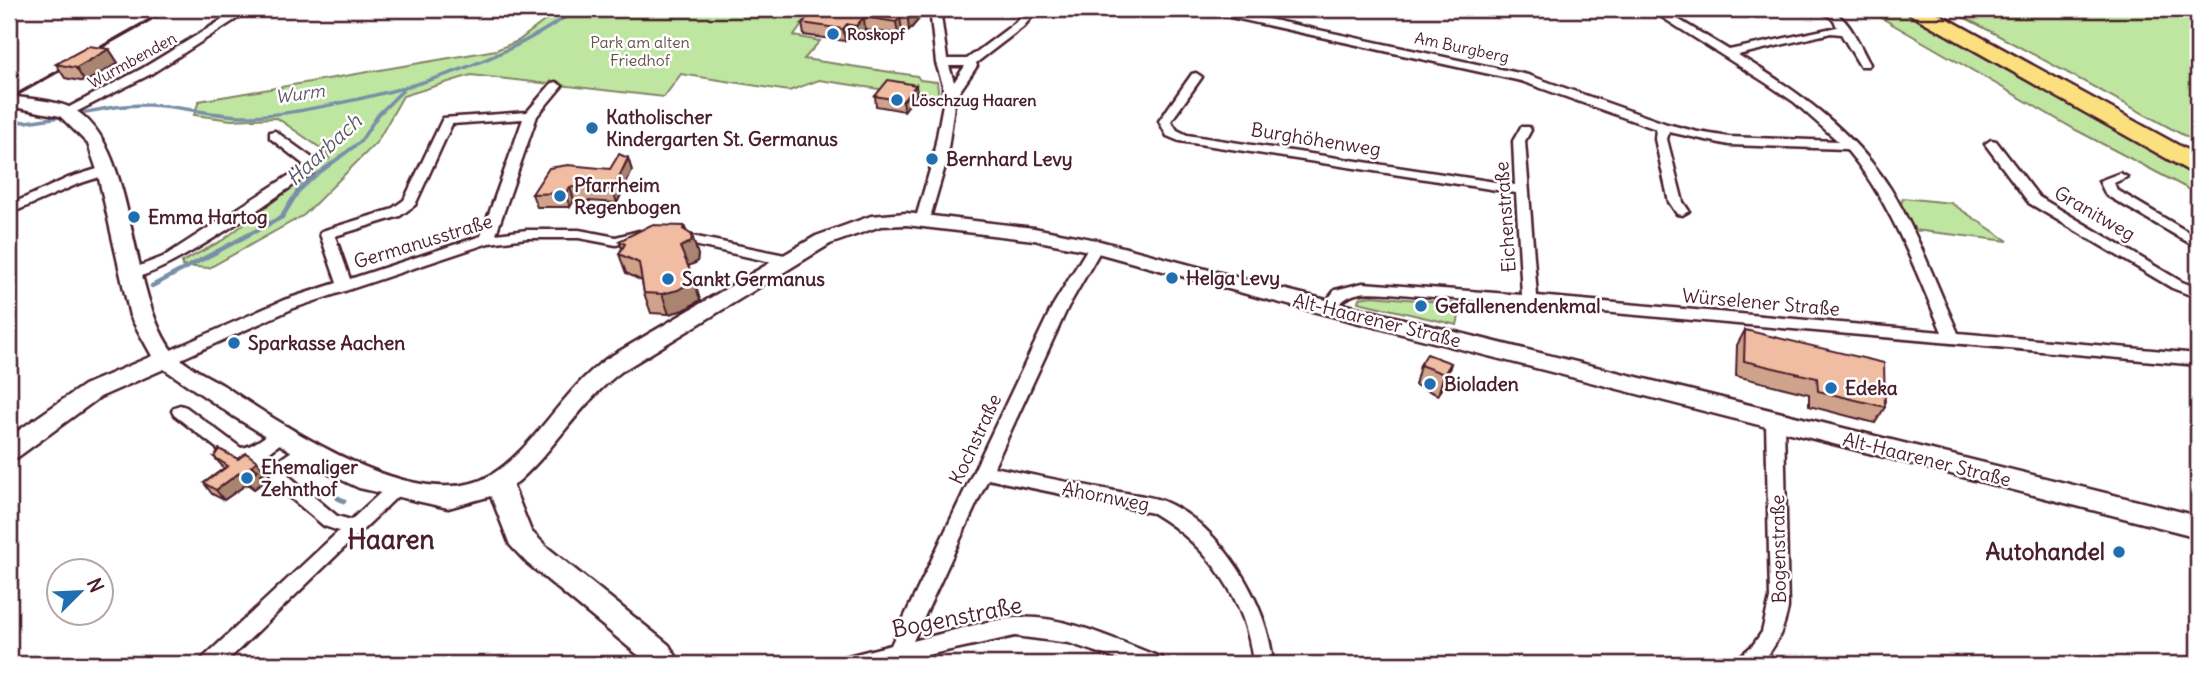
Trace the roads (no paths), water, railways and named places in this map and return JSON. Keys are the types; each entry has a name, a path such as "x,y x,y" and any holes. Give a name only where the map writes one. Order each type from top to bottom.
{"highway":[{"path":"1915,9 2198,166"},
{"path":"1937,9 2198,153"}],"main road":[{"path":"9,101 75,119"},
{"name":"Alt-Haarener Straße","path":"75,119 97,142 107,170 129,275 141,316 166,359 308,449 368,481 396,489 447,498 464,496 499,483 522,466 592,381 785,260 822,240 864,223 892,219 1034,234 1096,246 1775,422 2198,527"},
{"path":"9,450 92,391 166,359"},
{"path":"499,483 520,537 537,555 586,592 659,654 666,664"}],"street":[{"name":"Wurmbenden","path":"75,119 247,9"},
{"path":"922,221 939,163 950,97 942,63 935,9"},
{"path":"942,63 970,62 1019,25 1034,9"},
{"name":"Am Burgberg","path":"1208,9 1524,78 1663,127 1729,141 1849,145"},
{"path":"1654,9 1816,113 1849,145 1884,189 1952,337"},
{"path":"1825,9 1838,18 1864,64"},
{"path":"1724,54 1831,30 1845,31"},
{"path":"950,97 971,66 970,62"},
{"name":"Burghöhenweg","path":"1196,77 1165,121 1172,133 1184,138 1522,190"},
{"path":"487,239 531,115 556,86"},
{"path":"345,285 327,234 395,213 410,202 447,121 531,115"},
{"path":"1663,127 1661,139 1676,202 1682,211"},
{"name":"Eichenstraße","path":"1525,130 1519,141 1530,302"},
{"path":"129,275 168,260 308,169 310,163 275,135"},
{"name":"Granitweg","path":"1991,144 2034,200 2178,285 2198,293"},
{"path":"9,210 73,181 107,170"},
{"path":"2120,177 2106,181 2111,192 2198,244"},
{"name":"Germanusstraße","path":"166,359 260,316 487,239 527,234 595,235 616,241 640,235 680,236 785,260"},
{"name":"Kochstraße","path":"901,658 1060,307 1096,246"},
{"name":"Würselener Straße","path":"1330,307 1340,292 1357,288 2198,360"},
{"path":"180,411 238,455 256,453 282,433"},
{"name":"Bogenstraße","path":"1755,662 1778,621 1780,598 1775,422"},
{"path":"279,469 308,449"},
{"path":"256,453 279,469 281,480 331,521 354,528"},
{"name":"Ahornweg","path":"984,471 1158,507 1180,519 1225,565 1251,611 1263,654 1262,664"},
{"path":"210,664 396,489"},
{"name":"Bogenstraße","path":"847,664 901,658 1015,627 1040,627 1155,664"}],"waterway":[{"name":"Wurm","path":"75,114 121,106 149,105 250,116 340,103 403,88 464,68 522,43 577,9"},
{"name":"Haarbach","path":"311,179 360,142 378,115 402,91"},
{"name":"Wurm","path":"9,121 26,122 67,116"},
{"name":"Haarbach","path":"152,286 282,217 298,191 313,177"},
{"name":"Haarbach","path":"338,498 344,501"}],"railway":[{"path":"9,99 169,9"}],"place":[{"name":"Roskopf","path":"833,34"},
{"name":"Löschzug Haaren","path":"897,100"},
{"name":"Katholischer Kindergarten St. Germanus","path":"592,128"},
{"name":"Bernhard Levy","path":"932,159"},
{"name":"Pfarrheim Regenbogen","path":"560,196"},
{"name":"Emma Hartog","path":"134,217"},
{"name":"Helga Levy","path":"1172,278"},
{"name":"Sankt Germanus","path":"668,279"},
{"name":"Gefallenendenkmal","path":"1421,306"},
{"name":"Sparkasse Aachen","path":"234,343"},
{"name":"Bioladen","path":"1430,384"},
{"name":"Edeka","path":"1831,388"},
{"name":"Ehemaliger Zehnthof","path":"247,478"},
{"name":"Autohandel","path":"2119,552"}],"district":[{"name":"Haaren","path":"391,540"}],"park label":[{"name":"Park am alten Friedhof","path":"640,51"}]}
